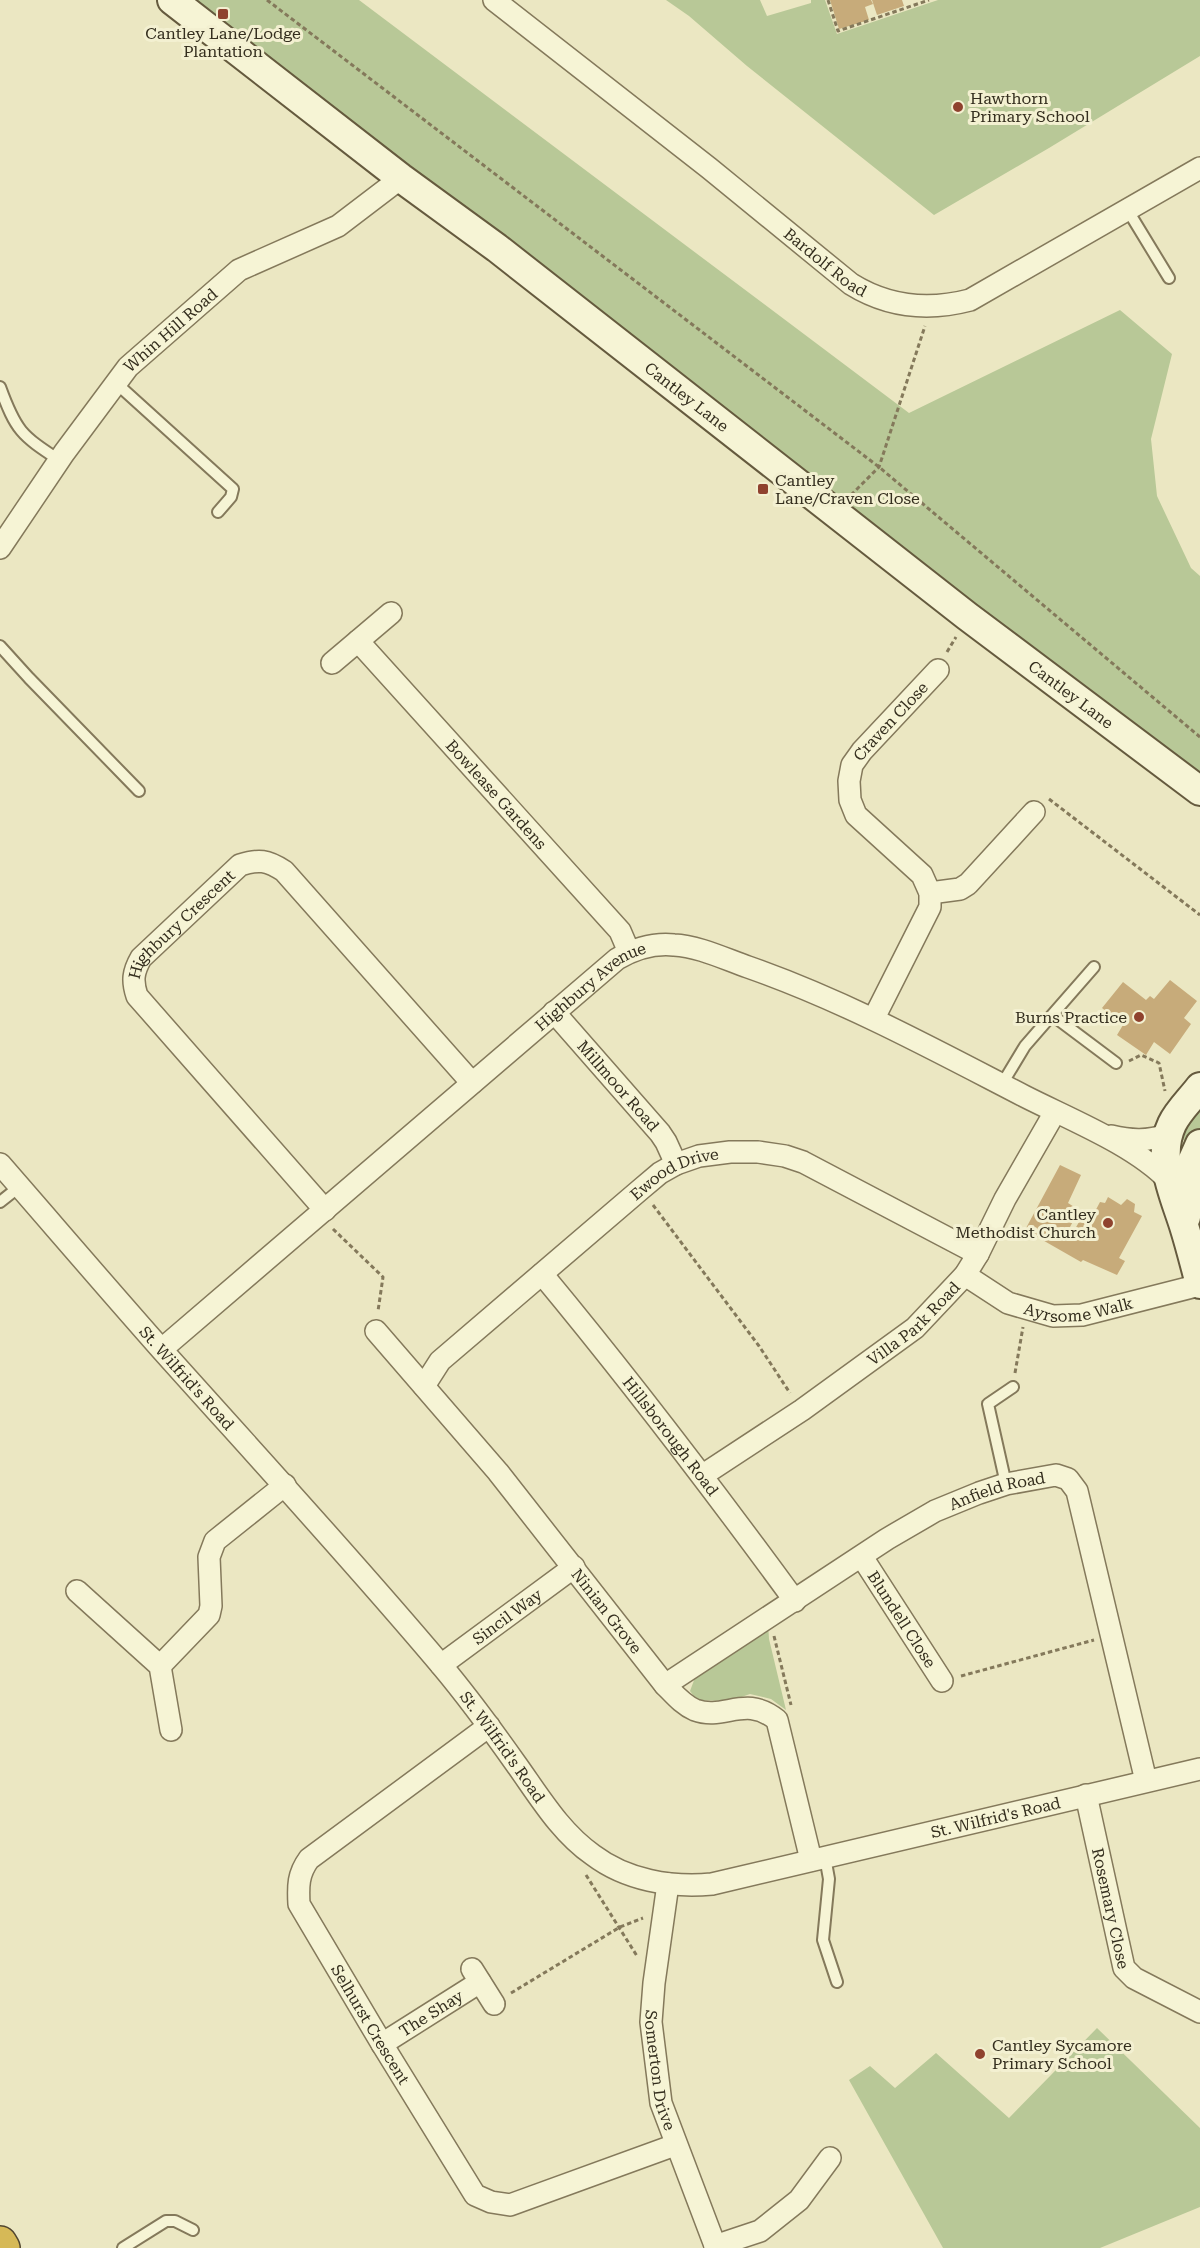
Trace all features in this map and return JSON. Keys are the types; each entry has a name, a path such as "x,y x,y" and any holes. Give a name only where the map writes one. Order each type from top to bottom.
{"highway":[{"path":"0,2243 3,2248"}],"main road":[{"name":"Cantley Lane","path":"172,0 401,178 506,255 967,616 1200,791"},
{"path":"1200,1087 1170,1129 1166,1156 1169,1181 1185,1228 1200,1285"},
{"path":"1185,1228 1191,1164 1200,1144"}],"street":[{"name":"Bardolf Road","path":"494,0 709,168 851,284 886,302 931,307 970,300 1200,168"},
{"name":"Whin Hill Road","path":"0,548 59,460 128,367 239,270 338,226 401,178"},
{"path":"332,663 391,614"},
{"name":"Bowlease Gardens","path":"358,641 620,931 629,952"},
{"name":"Craven Close","path":"930,893 922,875 856,815 850,800 849,782 852,765 862,751 938,670"},
{"path":"874,1018 930,907 930,893 960,889 968,884 1034,812"},
{"name":"Highbury Crescent","path":"326,1210 137,996 133,982 135,968 141,958 240,865 253,861 270,862 284,871 472,1083"},
{"name":"Highbury Avenue","path":"162,1349 617,959 629,952 650,946 673,944 685,946 803,987 874,1018 1098,1133"},
{"name":"Millmoor Road","path":"554,1012 660,1133 676,1164"},
{"name":"Villa Park Road","path":"703,1475 802,1410 915,1328 965,1275 1055,1112"},
{"path":"1098,1133 1135,1141 1148,1141 1170,1129"},
{"path":"1098,1133 1158,1170 1169,1181"},
{"name":"Ewood Drive","path":"424,1386 440,1360 660,1173 676,1164 699,1156 730,1152 758,1152 803,1162 978,1254"},
{"name":"St. Wilfrid's Road","path":"0,1164 285,1485 441,1665 489,1725 555,1818 593,1856 617,1869 642,1879 668,1884 694,1886 712,1884 1200,1768"},
{"name":"Hillsborough Road","path":"542,1274 618,1365 795,1600"},
{"name":"Ayrsome Walk","path":"965,1275 1008,1303 1053,1316 1082,1315 1200,1285"},
{"name":"Ninian Grove","path":"376,1331 498,1472 679,1700 695,1710 716,1712 748,1707 760,1709 777,1720"},
{"name":"Anfield Road","path":"665,1685 935,1511 1006,1484 1056,1475 1068,1479 1077,1491 1146,1781"},
{"path":"160,1666 209,1615 211,1606 209,1557 216,1541 285,1485"},
{"name":"Blundell Close","path":"862,1557 942,1681"},
{"name":"Sincil Way","path":"441,1665 574,1567"},
{"path":"77,1591 160,1666 171,1730"},
{"path":"777,1720 818,1858"},
{"name":"Selhurst Crescent","path":"489,1725 309,1859 300,1871 299,1904 475,2195 491,2202 510,2205 675,2145"},
{"name":"Rosemary Close","path":"1086,1795 1124,1968 1134,1978 1200,2012"},
{"name":"Somerton Drive","path":"668,1884 651,2022 661,2103 715,2247"},
{"name":"The Shay","path":"382,2044 476,1975 494,2004"},
{"path":"715,2247 760,2231 799,2200 830,2158"}],"lane":[{"path":"1127,209 1169,278"},
{"path":"116,382 233,489 231,497 218,512"},
{"path":"0,387 9,414 21,433 59,460"},
{"path":"0,646 28,678 139,791"},
{"path":"1002,1084 1025,1046 1094,967"},
{"path":"1052,1015 1116,1063"},
{"path":"0,1202 20,1187"},
{"path":"1006,1484 988,1404 1012,1387"},
{"path":"818,1858 829,1879 823,1940 837,1982"},
{"path":"123,2248 166,2221 175,2221 193,2230"}],"path":[{"path":"267,0 879,467 1200,737"},
{"path":"828,0 838,31 929,0"},
{"path":"834,512 879,467 931,307"},
{"path":"938,670 967,616"},
{"path":"1034,812 1050,799 1200,915"},
{"path":"1129,1062 1141,1055 1159,1063 1170,1129"},
{"path":"641,1189 759,1346 802,1410"},
{"path":"326,1210 333,1231 383,1277 376,1331"},
{"path":"1012,1387 1027,1309"},
{"path":"772,1615 773,1634 793,1717 777,1720"},
{"path":"942,1681 1112,1635"},
{"path":"582,1869 654,1983"},
{"path":"494,2004 620,1927 665,1909"}],"green space":[{"path":"173,0 359,0 909,413 1120,310 1172,354 1151,439 1157,496 1191,568 1200,576 1200,790"},
{"name":"Hawthorn Primary School","path":"666,0 760,0 767,16 811,3 811,0 825,0 837,34 938,0 1200,0 1200,56 934,215 747,66 689,16"},
{"path":"1200,1106 1200,1131 1193,1146 1179,1137"},
{"path":"768,1623 769,1639 786,1710 771,1699 750,1694 730,1701 697,1700 690,1691 696,1675"},
{"path":"1097,2028 1200,2128 1200,2207 1100,2248 943,2248 849,2080 870,2066 895,2088 936,2053 1009,2118"}],"building":[{"path":"830,0 871,0 873,4 865,7 869,20 839,29"},
{"path":"872,0 902,0 904,6 877,15"},
{"name":"Burns Practice","path":"1170,980 1197,1001 1184,1018 1191,1024 1170,1054 1154,1042 1146,1055 1117,1035 1123,1025 1102,1008 1123,982 1146,1000 1150,996 1154,999"},
{"name":"Cantley Methodist Church","path":"1060,1165 1081,1175 1068,1203 1079,1210 1070,1227 1075,1229 1083,1215 1091,1219 1100,1202 1105,1203 1108,1197 1121,1205 1127,1199 1135,1204 1134,1212 1142,1216 1119,1258 1125,1261 1117,1275 1083,1260 1081,1262 1025,1230"}],"place":[{"name":"Cantley Lane/Lodge Plantation","path":"223,14"},
{"name":"Hawthorn Primary School","path":"958,107"},
{"name":"Cantley Lane/Craven Close","path":"763,489"},
{"name":"Burns Practice","path":"1139,1017"},
{"name":"Cantley Methodist Church","path":"1108,1223"},
{"name":"Cantley Sycamore Primary School","path":"980,2054"}]}
